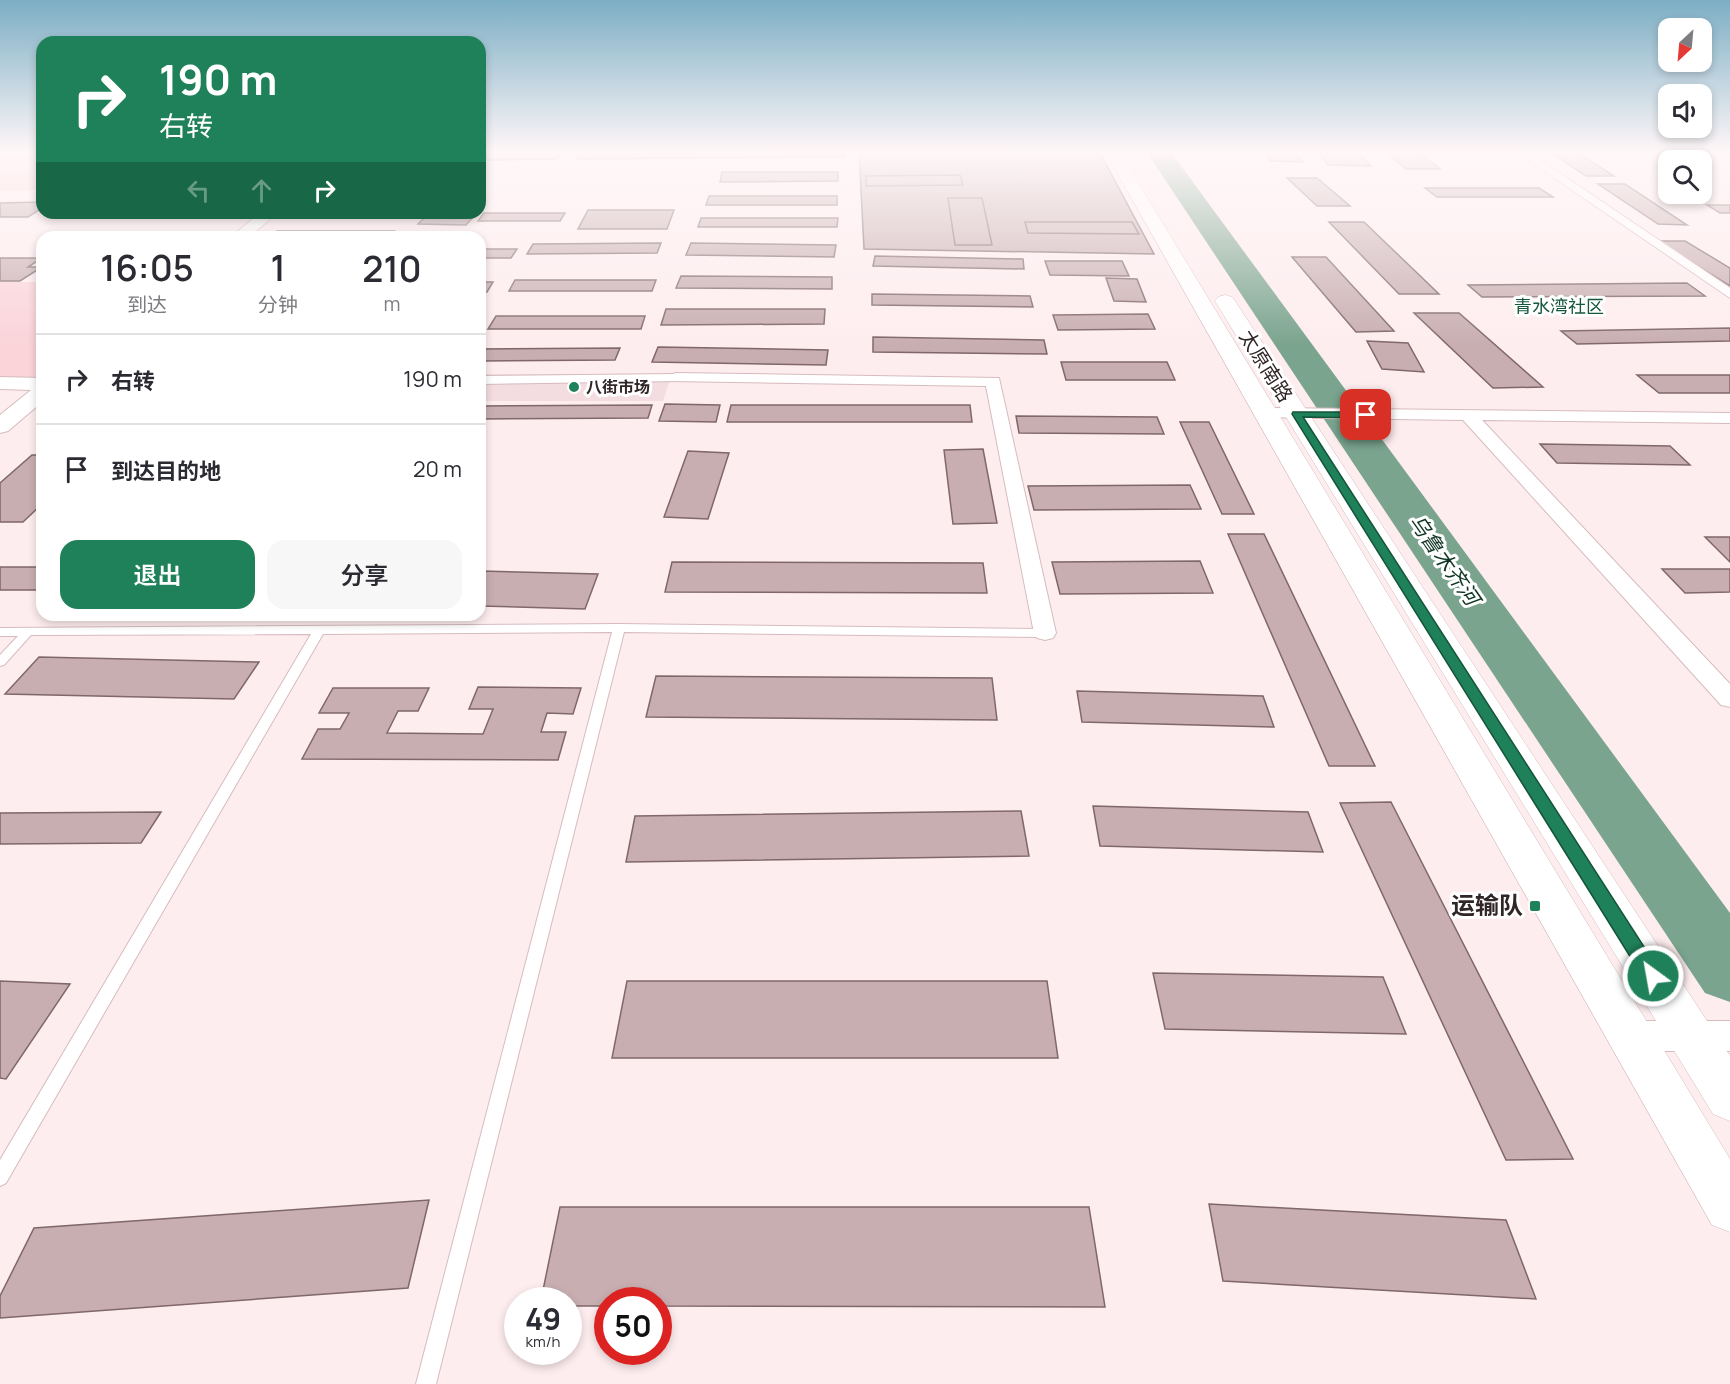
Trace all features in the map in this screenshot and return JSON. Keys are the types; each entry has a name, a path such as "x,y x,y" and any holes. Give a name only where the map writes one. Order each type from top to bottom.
{"main road":[{"path":"1157,216 1295,414 1630,1036 1730,1207"},
{"name":"太原南路","path":"1171,216 1730,1098"}],"street":[{"path":"1615,216 1730,294"},
{"path":"246,231 262,219"},
{"path":"486,380 676,378 993,381 1045,633"},
{"path":"0,383 36,384"},
{"path":"0,426 36,396"},
{"path":"1295,414 1730,418"},
{"path":"1468,416 1730,699"},
{"path":"1630,1036 1730,1036"}],"lane":[{"path":"0,632 619,628 1045,633"},
{"path":"426,1384 619,628"},
{"path":"0,1177 319,630"},
{"path":"0,662 28,632"}],"shaded area":[{"path":"0,282 36,282 36,384 0,383"},
{"name":"八街市场","path":"486,374 672,374 663,401 486,401"}],"building":[{"path":"0,216 30,216 28,217"},
{"path":"486,216 563,216 560,221 478,221 486,219"},
{"path":"585,216 672,216 667,229 578,229"},
{"path":"862,216 1133,216 1154,254 864,249"},
{"path":"951,216 986,216 992,245 955,245"},
{"path":"1645,216 1673,216 1687,225 1658,224"},
{"path":"701,218 838,218 837,227 698,227"},
{"path":"423,219 472,219 466,225 418,224"},
{"path":"1025,222 1132,222 1139,234 1028,233"},
{"path":"1329,222 1364,222 1439,294 1399,294"},
{"path":"1657,241 1685,241 1730,268 1730,286"},
{"path":"661,243 657,253 527,254 533,244"},
{"path":"691,243 836,245 834,257 686,255"},
{"path":"486,249 517,249 511,258 486,258"},
{"path":"875,256 1023,259 1024,269 873,266"},
{"path":"1292,257 1326,257 1394,331 1356,332"},
{"path":"0,258 36,258 36,262 28,267 36,267 36,271 20,281 0,281"},
{"path":"1045,261 1122,261 1129,276 1050,275"},
{"path":"681,276 832,277 832,289 676,288"},
{"path":"1106,278 1137,279 1146,302 1114,301"},
{"path":"515,280 656,280 652,291 509,291"},
{"path":"486,282 493,282 487,292"},
{"path":"1687,283 1705,296 1482,297 1468,285"},
{"path":"872,294 1030,296 1033,307 872,305"},
{"path":"666,309 825,309 824,324 661,325"},
{"path":"1414,313 1459,313 1543,387 1493,388"},
{"path":"1148,314 1155,329 1058,330 1053,315"},
{"path":"496,316 645,316 641,329 488,329"},
{"path":"1730,328 1730,341 1577,344 1561,331"},
{"path":"873,337 1044,340 1047,354 873,352"},
{"path":"1367,341 1408,343 1424,372 1382,369"},
{"path":"658,347 828,350 826,365 652,362"},
{"path":"620,348 615,360 486,361 486,349"},
{"path":"1061,362 1167,362 1175,380 1066,380"},
{"path":"1637,375 1730,375 1730,393 1659,393"},
{"path":"665,404 720,405 716,422 659,421"},
{"path":"652,405 648,418 486,419 486,406"},
{"path":"731,405 970,405 972,422 727,422"},
{"path":"1016,416 1157,417 1164,434 1019,433"},
{"path":"1180,422 1209,422 1254,514 1222,514"},
{"path":"1540,444 1670,446 1690,465 1557,463"},
{"path":"983,449 997,523 953,524 944,450"},
{"path":"688,451 729,453 708,519 664,517"},
{"path":"32,455 36,455 36,510 23,522 0,522 0,483"},
{"path":"1190,485 1201,509 1034,510 1028,486"},
{"path":"1228,534 1264,534 1375,766 1329,766"},
{"path":"1705,537 1730,537 1730,562"},
{"path":"1200,561 1213,593 1060,594 1052,562"},
{"path":"672,562 983,563 987,593 665,592"},
{"path":"0,567 36,567 36,590 0,590"},
{"path":"1662,569 1730,569 1730,592 1685,593"},
{"path":"486,571 598,574 585,609 486,606"},
{"path":"39,657 259,662 234,699 5,694"},
{"path":"656,676 992,678 997,720 646,717"},
{"path":"478,687 581,688 573,714 547,713 541,732 566,732 558,760 302,759 318,729 340,729 349,713 319,713 333,688 429,688 418,711 398,711 387,733 483,734 493,709 469,709"},
{"path":"1077,691 1263,696 1274,727 1082,722"},
{"path":"1391,802 1573,1159 1506,1160 1340,803"},
{"path":"1093,806 1308,812 1323,852 1100,846"},
{"path":"1021,811 1029,856 626,862 635,816"},
{"path":"161,812 141,843 0,844 0,813"},
{"path":"1153,973 1383,977 1406,1034 1165,1029"},
{"path":"0,981 70,984 6,1079 0,1078"},
{"path":"627,981 1047,981 1058,1058 612,1058"},
{"path":"429,1200 408,1288 0,1318 0,1296 34,1228"},
{"path":"1209,1204 1506,1220 1536,1299 1223,1281"},
{"path":"560,1207 1089,1207 1105,1307 672,1306 672,1287 594,1287 594,1306 582,1306 582,1287 544,1287"}],"waterway":[{"name":"乌鲁木齐河","path":"1203,216 1730,970"}],"place":[{"name":"八街市场","path":"574,387"},
{"name":"运输队","path":"1535,906"}],"district":[{"name":"青水湾社区","path":"1559,307"}],"route":[{"path":"1366,415 1297,414 1653,976"}]}
